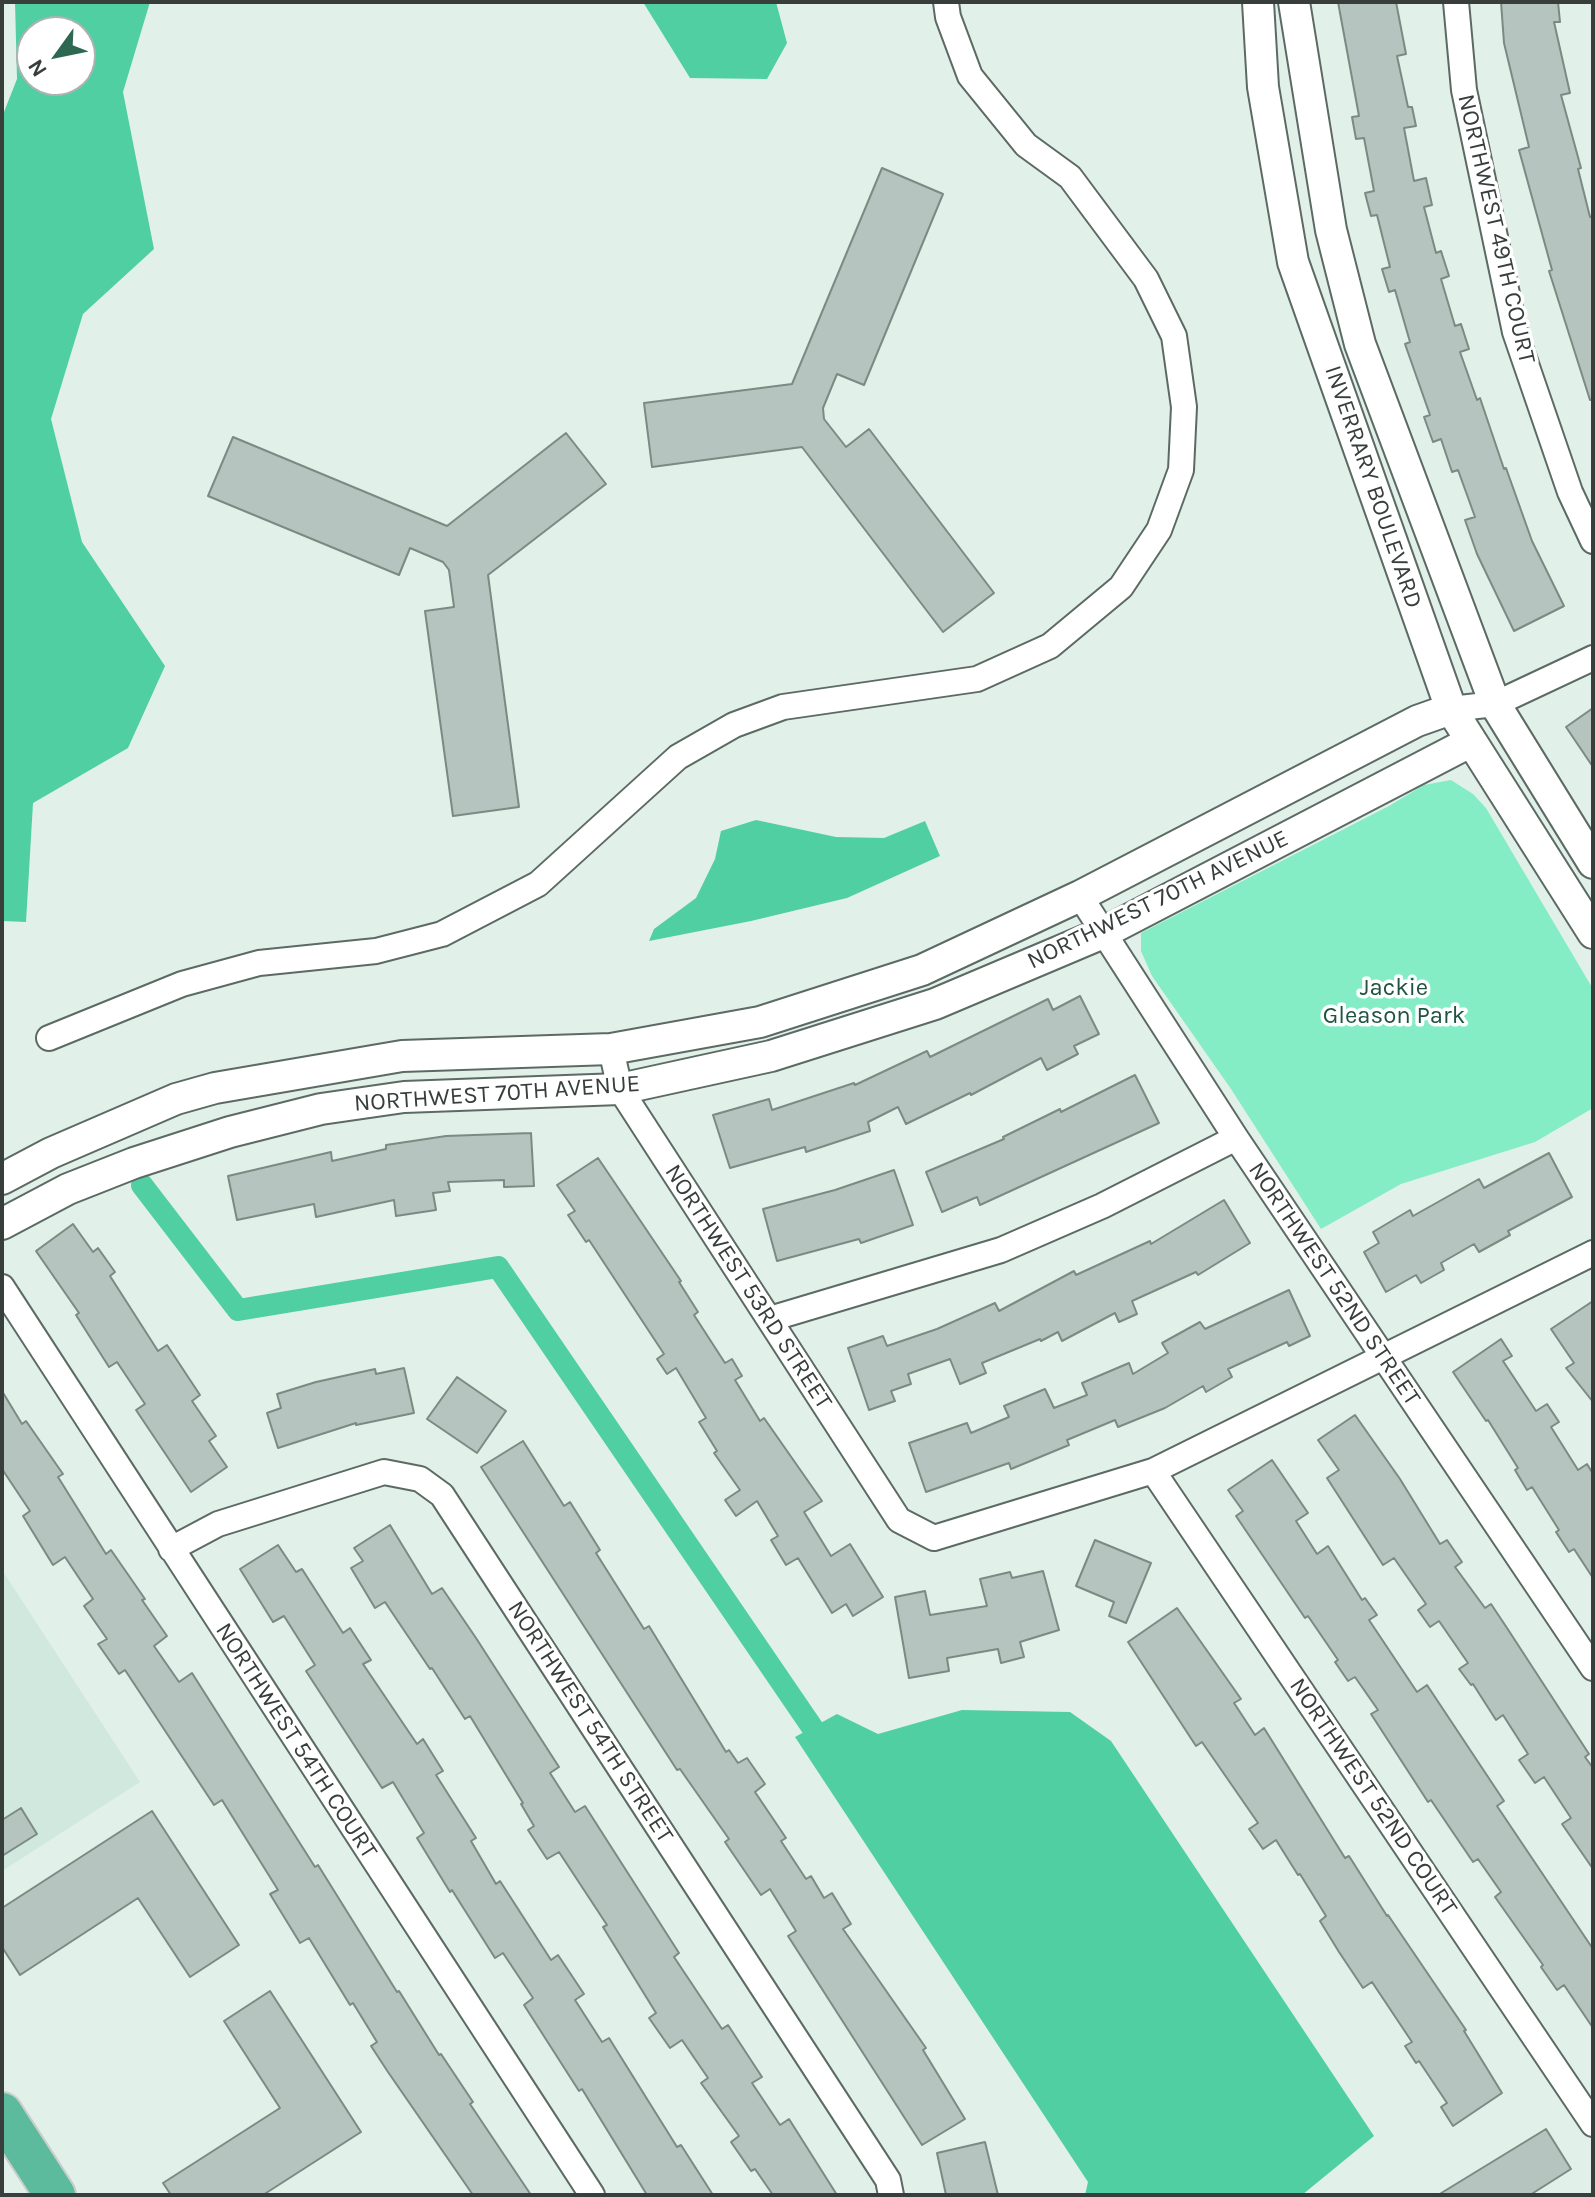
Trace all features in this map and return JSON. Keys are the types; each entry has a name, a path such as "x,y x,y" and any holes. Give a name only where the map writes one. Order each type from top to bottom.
{"highway":[{"path":"2,2113 55,2195"}],"street":[{"path":"49,1038 182,984 259,963 376,951 442,934 538,884 678,757 734,725 783,707 977,679 1050,646 1121,587 1159,530 1181,470 1184,407 1174,336 1146,279 1070,177 1026,145 970,76 948,17 946,2"},
{"name":"INVERRARY BOULEVARD","path":"1258,2 1263,87 1293,262 1451,709 1593,933"},
{"name":"INVERRARY BOULEVARD","path":"1294,2 1331,230 1360,344 1495,704 1593,863"},
{"name":"NORTHWEST 49TH COURT","path":"1456,2 1464,90 1515,332 1570,492 1593,541"},
{"path":"1451,709 1495,704 1593,658"},
{"path":"1470,742 1495,704"},
{"name":"NORTHWEST 70TH AVENUE","path":"2,1179 51,1153 176,1099 215,1088 402,1056 611,1049 760,1022 922,970 1080,896 1417,721 1451,709"},
{"name":"NORTHWEST 70TH AVENUE","path":"2,1224 68,1189 134,1163 230,1132 336,1107 404,1097 620,1089 771,1056 935,1004 1103,933 1470,742"},
{"name":"NORTHWEST 52ND STREET","path":"1080,896 1236,1138 1593,1668"},
{"name":"NORTHWEST 53RD STREET","path":"611,1049 620,1089 899,1520 934,1538 1153,1471"},
{"path":"328,1068 336,1107"},
{"path":"770,1319 1001,1250 1102,1206 1236,1138"},
{"path":"1153,1471 1593,1253"},
{"name":"NORTHWEST 54TH COURT","path":"2,1287 592,2195"},
{"name":"NORTHWEST 52ND COURT","path":"1153,1471 1593,2124"},
{"name":"NORTHWEST 54TH STREET","path":"171,1549 218,1524 384,1472 420,1479 442,1495 888,2180 891,2195"}],"shaded area":[{"path":"15,2 150,2 123,92 154,249 83,314 51,419 82,542 165,666 128,748 33,803 26,922 2,921 2,117 16,82 16,96 96,96 96,16 16,16 16,40"},
{"path":"643,2 776,2 787,43 767,79 690,78"},
{"path":"756,820 836,837 884,838 925,821 940,856 847,898 649,941 654,929 696,898 715,859 721,831"},
{"path":"2,1570 140,1782 2,1871"},
{"path":"962,1710 1070,1712 1111,1741 1374,2136 1302,2195 1085,2195 1088,2182 795,1737 837,1714 878,1734"}],"green space":[{"name":"Jackie Gleason Park","path":"1451,780 1473,794 1486,808 1593,989 1593,1108 1535,1142 1401,1184 1321,1229 1231,1089 1152,976 1141,951 1141,933 1424,785"}],"building":[{"path":"1338,2 1396,2 1406,54 1397,56 1408,107 1412,107 1416,126 1404,128 1414,181 1426,178 1432,205 1424,207 1436,253 1441,251 1449,276 1441,279 1455,326 1461,324 1469,349 1460,352 1532,541 1564,606 1514,631 1477,554 1465,520 1475,517 1458,470 1452,472 1441,439 1433,442 1424,417 1430,415 1405,344 1410,342 1395,290 1389,292 1382,269 1390,267 1377,215 1371,216 1365,193 1374,191 1364,138 1356,139 1352,117 1359,116"},
{"path":"1501,2 1558,2 1560,22 1554,22 1570,93 1561,95 1581,168 1578,169 1590,217 1593,216 1593,399 1590,400 1549,271 1552,270 1519,150 1529,147 1504,43"},
{"path":"882,168 943,194 864,385 837,374 823,408 824,419 846,447 869,429 994,593 943,632 802,447 652,467 644,403 792,384"},
{"path":"566,433 606,484 488,575 519,807 453,816 425,611 454,607 449,570 443,562 410,548 399,575 208,496 233,437 447,526"},
{"path":"1593,708 1593,767 1566,727"},
{"path":"1080,996 1099,1034 1074,1046 1078,1054 1047,1070 1041,1058 971,1095 906,1124 898,1107 868,1122 870,1131 806,1152 805,1147 730,1168 713,1115 769,1099 772,1110 855,1085 927,1051 930,1057 1048,999 1053,1010"},
{"path":"1135,1075 1159,1123 980,1205 977,1197 942,1212 926,1172 1004,1139"},
{"path":"531,1133 534,1186 504,1187 504,1180 448,1182 450,1191 433,1193 436,1210 396,1216 394,1200 316,1217 314,1204 237,1220 228,1176 331,1152 332,1161 386,1149 386,1145 446,1136"},
{"path":"1549,1153 1572,1197 1508,1231 1510,1235 1479,1252 1474,1244 1441,1263 1444,1270 1421,1283 1416,1275 1386,1292 1364,1252 1379,1243 1373,1232 1410,1210 1413,1216 1479,1179 1484,1188"},
{"path":"598,1158 681,1281 698,1312 694,1315 725,1363 732,1359 742,1376 735,1380 760,1421 764,1418 822,1501 804,1512 831,1556 850,1544 883,1597 853,1616 846,1604 832,1613 798,1558 786,1565 771,1540 778,1536 757,1501 736,1516 725,1500 740,1490 714,1453 717,1451 699,1422 706,1418 676,1368 667,1374 657,1359 664,1354 589,1240 586,1242 568,1215 575,1211 557,1185"},
{"path":"894,1170 913,1225 861,1243 859,1239 777,1261 763,1209"},
{"path":"1224,1200 1250,1243 1198,1275 1196,1272 1132,1301 1137,1314 1119,1322 1115,1313 1062,1341 1058,1332 1040,1339 982,1363 986,1373 960,1384 950,1359 908,1374 911,1384 891,1391 895,1401 869,1410 848,1348 883,1336 887,1346 937,1329 995,1303 999,1311 1074,1271 1076,1275 1150,1241 1151,1244"},
{"path":"73,1224 93,1252 98,1248 115,1272 110,1276 158,1351 167,1345 200,1395 192,1401 216,1436 209,1441 227,1467 191,1492 136,1410 145,1404 117,1362 109,1367 76,1315 79,1313 36,1251"},
{"path":"1289,1290 1310,1336 1289,1346 1287,1342 1228,1369 1232,1377 1206,1392 1203,1386 1165,1408 1118,1427 1115,1420 1067,1440 1069,1445 1011,1469 1009,1463 926,1492 909,1443 967,1423 971,1433 1009,1417 1004,1406 1045,1389 1054,1408 1087,1395 1082,1383 1129,1363 1133,1374 1168,1353 1162,1343 1200,1322 1205,1329"},
{"path":"1593,1301 1593,1402 1566,1368 1574,1363 1551,1329"},
{"path":"1501,1339 1512,1356 1503,1361 1536,1411 1547,1404 1559,1422 1551,1427 1578,1470 1587,1464 1593,1474 1593,1578 1574,1549 1569,1552 1532,1487 1527,1490 1515,1470 1518,1468 1488,1420 1453,1372"},
{"path":"404,1368 414,1413 356,1423 278,1448 267,1413 281,1408 277,1394 375,1369 376,1374"},
{"path":"457,1377 506,1411 477,1453 427,1419"},
{"path":"2,1391 22,1424 26,1421 63,1474 58,1477 106,1554 111,1550 145,1599 142,1600 167,1636 154,1646 179,1682 192,1673 315,1867 318,1865 397,1992 473,2102 470,2104 531,2195 473,2195 371,2046 377,2042 309,1938 300,1943 270,1894 278,1890 222,1800 214,1805 125,1670 119,1674 98,1644 107,1639 84,1606 93,1599 65,1557 53,1565 23,1516 30,1511 2,1469"},
{"path":"1355,1415 1440,1544 1447,1540 1462,1562 1455,1567 1485,1608 1491,1604 1589,1754 1585,1757 1593,1768 1593,1869 1562,1824 1571,1818 1544,1777 1535,1783 1519,1760 1528,1754 1503,1715 1496,1720 1473,1684 1459,1669 1468,1663 1439,1621 1430,1627 1418,1610 1426,1604 1394,1558 1383,1565 1327,1478 1339,1470 1318,1440"},
{"path":"523,1441 564,1506 570,1502 600,1550 596,1553 644,1629 649,1626 726,1752 729,1750 738,1763 747,1758 765,1784 755,1792 786,1838 781,1841 806,1879 811,1876 824,1898 832,1893 851,1924 843,1929 926,2048 923,2050 965,2119 922,2145 788,1936 796,1931 770,1889 761,1895 725,1842 729,1839 680,1769 677,1770 481,1467"},
{"path":"1272,1460 1308,1513 1296,1521 1317,1554 1328,1546 1362,1600 1365,1598 1377,1615 1369,1620 1417,1692 1427,1685 1504,1801 1497,1806 1593,1949 1593,2028 1564,1985 1557,1990 1495,1897 1501,1892 1478,1859 1473,1862 1431,1800 1428,1802 1371,1714 1378,1710 1355,1677 1348,1681 1335,1662 1338,1660 1308,1616 1305,1618 1236,1516 1243,1511 1228,1490"},
{"path":"390,1525 432,1594 442,1588 476,1638 559,1767 550,1773 575,1812 585,1806 679,1953 674,1957 722,2029 728,2025 762,2077 752,2083 780,2125 789,2119 837,2195 773,2195 731,2142 739,2136 701,2083 708,2078 682,2040 670,2048 649,2018 656,2013 603,1927 607,1925 559,1852 547,1859 528,1830 534,1826 523,1803 470,1716 465,1719 385,1602 375,1608 351,1568 363,1561 354,1548"},
{"path":"1095,1540 1151,1563 1126,1623 1109,1616 1114,1602 1076,1586"},
{"path":"278,1545 296,1572 302,1569 343,1633 350,1628 371,1660 363,1664 417,1744 423,1739 443,1771 436,1775 476,1838 471,1841 496,1884 500,1881 551,1960 558,1955 584,1994 575,2000 602,2042 609,2038 677,2147 681,2145 713,2195 647,2195 582,2089 579,2091 524,2005 533,1998 503,1953 495,1958 452,1890 450,1892 417,1838 424,1833 393,1782 382,1788 306,1671 315,1665 284,1616 273,1622 240,1569"},
{"path":"1043,1571 1059,1630 1020,1642 1024,1657 1001,1663 998,1649 947,1658 949,1671 909,1678 895,1597 925,1591 930,1615 987,1606 980,1579 1010,1572 1012,1578"},
{"path":"1177,1608 1241,1699 1234,1703 1255,1735 1264,1728 1345,1858 1349,1856 1466,2030 1502,2093 1453,2126 1441,2107 1447,2103 1405,2046 1412,2042 1372,1982 1363,1988 1339,1952 1320,1921 1326,1916 1300,1874 1276,1840 1263,1849 1249,1829 1258,1823 1202,1742 1196,1746 1128,1642"},
{"path":"21,1808 37,1834 2,1856 2,1820"},
{"path":"152,1811 239,1945 190,1977 138,1898 20,1975 2,1947 2,1908"},
{"path":"270,1991 361,2132 263,2195 171,2195 163,2183 280,2108 224,2021"},
{"path":"1546,2129 1571,2169 1530,2195 1438,2195"},
{"path":"985,2142 998,2195 946,2195 937,2153"}],"waterway":[{"path":"142,1185 238,1310 498,1267 829,1752"}]}
